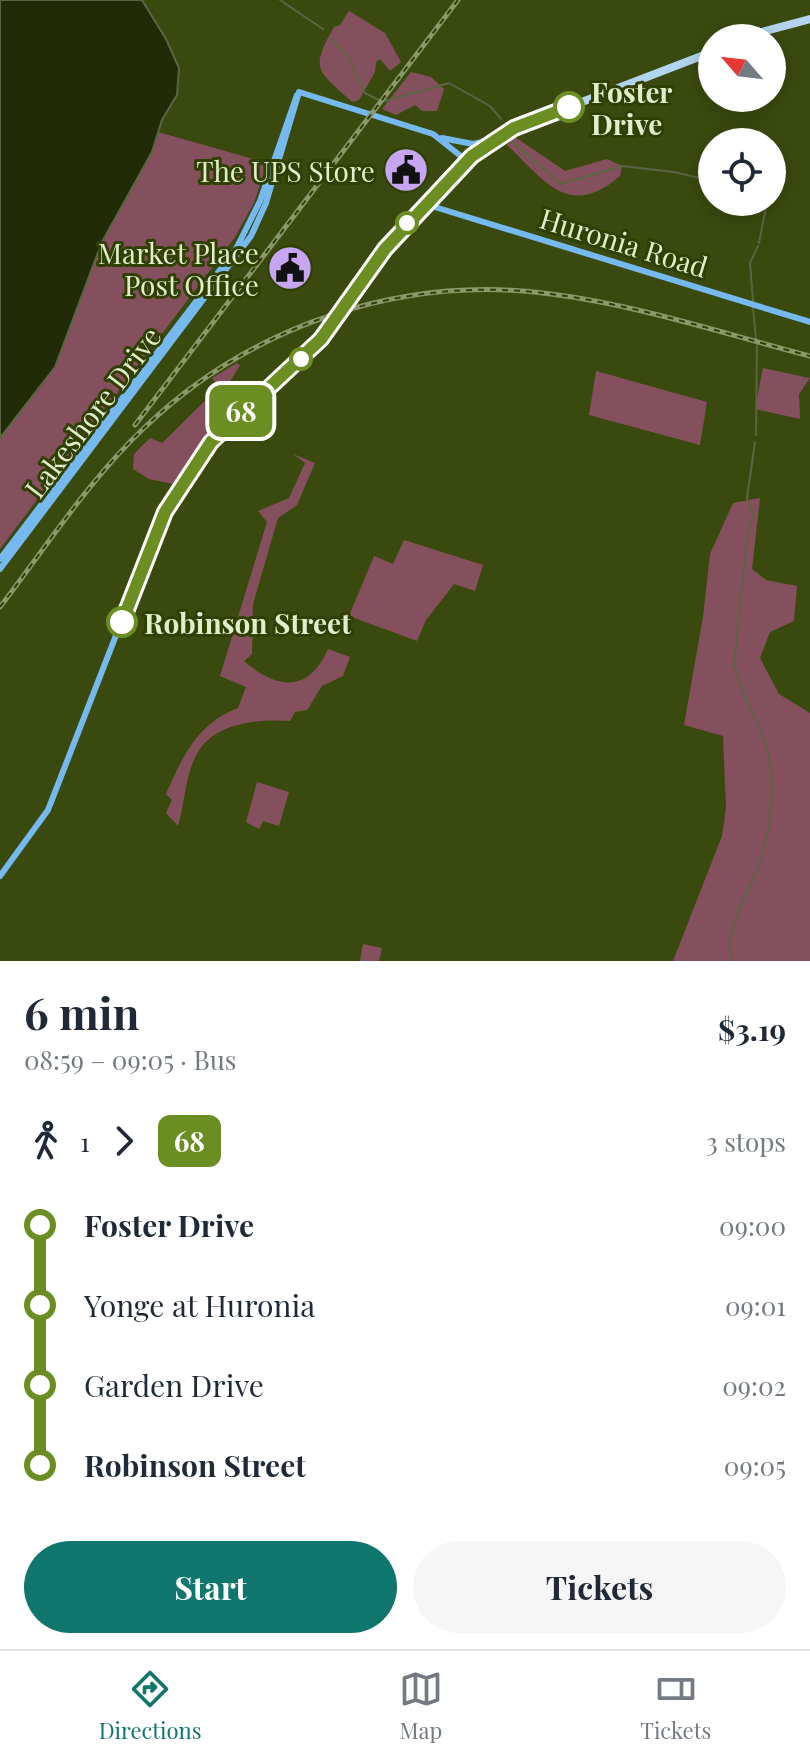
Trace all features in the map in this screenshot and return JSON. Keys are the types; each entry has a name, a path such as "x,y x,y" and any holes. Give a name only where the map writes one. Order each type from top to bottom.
{"main road":[{"path":"786,26 810,19"},
{"path":"0,876 48,810 159,525 180,484 219,433 321,339 381,255 425,204 491,140 514,128 698,57"},
{"path":"299,92 442,138 473,144 491,140"},
{"name":"Lakeshore Drive","path":"0,569 251,236 296,112 299,92"},
{"name":"Lakeshore Drive","path":"0,559 236,249 260,201 299,92"},
{"path":"296,112 301,102 313,97"},
{"path":"442,138 467,161"},
{"name":"Huronia Road","path":"425,204 810,322"}],"shaded area":[{"path":"0,0 142,0 166,39 179,68 177,95 162,120 152,152 102,242 55,367 0,438"},
{"path":"349,11 385,33 401,62 390,71 380,59 376,62 375,72 359,100 352,102 325,76 320,62 321,53 334,27 340,25"},
{"path":"411,72 431,77 444,89 437,111 422,111 415,105 396,115 382,109"},
{"path":"158,132 267,163 254,203 235,237 0,549 0,438 55,367 102,242 152,152"},
{"path":"515,137 565,171 607,159 622,166 620,176 602,189 586,195 572,195 546,182 507,145"},
{"path":"237,363 240,365 222,395 233,410 205,439 173,484 149,479 133,469 134,454 150,438 162,443 219,387 212,378"},
{"path":"763,368 810,378 799,394 800,419 755,409"},
{"path":"596,371 707,402 700,445 589,415"},
{"path":"293,454 315,463 297,505 278,518 253,604 252,654 244,661 268,678 291,682 312,674 328,649 350,657 343,676 322,686 307,710 295,712 290,721 239,724 206,742 190,769 178,826 166,813 172,800 166,794 178,767 202,732 224,714 238,708 246,687 220,676 267,522 258,511 289,498 305,463"},
{"path":"760,498 752,569 766,580 797,586 794,621 770,632 760,658 779,694 810,713 810,961 673,961 722,836 726,808 723,736 684,725 703,617 710,554 733,503"},
{"path":"404,540 483,565 475,591 454,584 426,620 417,641 349,616 374,556 393,564"},
{"path":"257,782 289,792 279,826 263,821 259,829 246,822"},
{"path":"363,944 382,948 379,961 360,961"}],"waterway":[{"path":"280,0 323,29"},
{"path":"331,39 347,55 365,93 379,100"},
{"path":"385,101 449,83 490,106 501,119"},
{"path":"510,140 561,184 622,166 698,178"},
{"path":"759,243 764,216"},
{"path":"753,301 750,263 758,246"},
{"path":"753,307 756,340"},
{"path":"756,435 757,344"},
{"path":"732,961 730,948 734,922 763,850 772,791 764,739 734,664 748,529 753,516 747,498 755,442"}],"railway":[{"path":"135,425 458,0"},
{"path":"0,607 86,492 144,428 186,392 232,361 281,335 332,315 385,300 440,292 495,290 551,294 649,313 810,356"}],"bus line":[{"name":"68","path":"122,622 165,512 192,465 211,442 321,339 385,249 472,156 491,140 514,128 569,107"}],"place":[{"name":"Foster Drive","path":"569,107"},
{"name":"The UPS Store","path":"406,170"},
{"name":"Market Place Post Office","path":"290,268"},
{"name":"Robinson Street","path":"122,622"}]}
